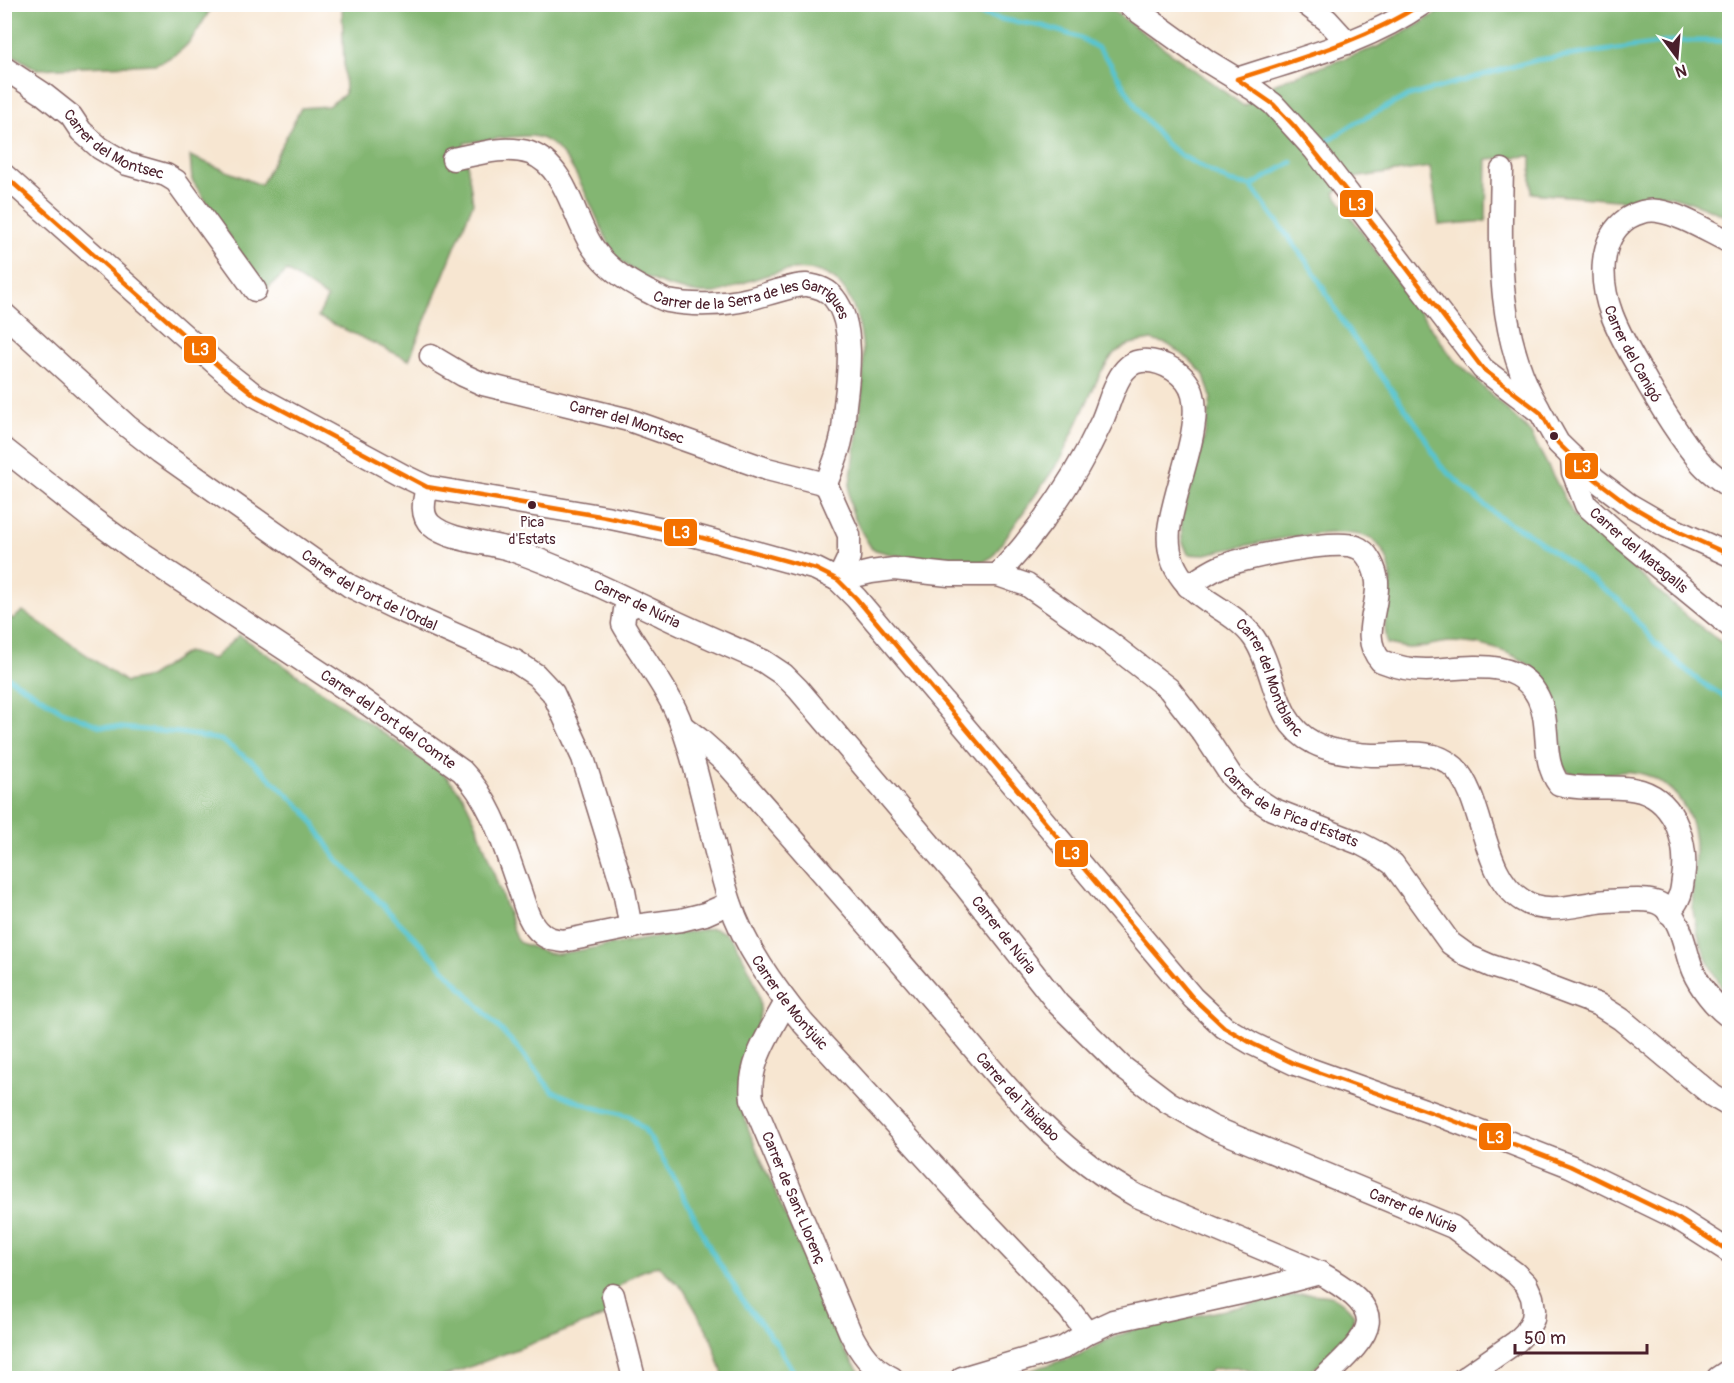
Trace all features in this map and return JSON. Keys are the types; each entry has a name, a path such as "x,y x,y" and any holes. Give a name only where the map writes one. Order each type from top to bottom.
{"street":[{"path":"1128,4 1207,61 1273,104 1314,149 1483,369 1541,413"},
{"path":"1306,4 1327,20 1348,43"},
{"path":"1237,79 1348,43 1382,28 1422,4"},
{"name":"Carrer del Montsec","path":"4,68 42,93 70,116 81,131 100,148 128,164 166,176 176,182 255,290"},
{"name":"Carrer de la Serra de les Garrigues","path":"453,159 488,151 511,150 539,158 552,170 563,186 594,250 613,270 666,301 726,303 748,300 805,284 824,289 834,298 844,315 849,357 842,436 826,484"},
{"path":"1502,170 1500,238 1513,348 1521,373 1558,442 1594,479 1628,504 1666,526 1730,555"},
{"path":"4,175 223,370 256,396 375,462 426,487 606,517 692,535 816,569 838,580 856,598 1193,998 1224,1027 1295,1064 1444,1117 1570,1167 1677,1218 1730,1252"},
{"name":"Carrer del Canigó","path":"1730,242 1686,220 1658,211 1644,212 1633,215 1618,225 1607,246 1603,262 1612,314 1631,353 1665,412 1703,465 1730,488"},
{"name":"Carrer del Port de l'Ordal","path":"4,314 135,432 350,586 515,661 536,675 553,693 583,758 624,891 631,928"},
{"name":"Carrer del Montsec","path":"431,356 483,384 629,420 767,469 826,484"},
{"name":"Carrer del Montblanc","path":"998,575 1024,545 1075,474 1102,421 1116,384 1132,363 1141,361 1161,363 1171,368 1184,376 1192,390 1195,405 1193,424 1169,530 1170,551 1175,568 1188,585 1245,628 1256,641 1285,716 1297,733 1329,749 1368,755 1427,754 1439,758 1454,768 1464,782 1477,813 1497,871 1508,888 1520,900 1545,909 1571,908 1619,900 1645,900 1662,904 1669,913"},
{"name":"Carrer del Port del Comte","path":"4,449 139,553 358,697 462,771 473,782 489,808 530,917 541,934 563,941 681,920 705,914 730,903"},
{"name":"Carrer del Matagalls","path":"1572,457 1574,472 1586,505 1730,626"},
{"path":"826,484 849,535 849,557 838,580"},
{"name":"Carrer de Núria","path":"426,487 424,516 429,524 438,531 508,549 585,579 763,661 784,675 798,688 936,851 1058,1004 1093,1040 1144,1084 1186,1114 1212,1127 1454,1227 1515,1274 1526,1284 1532,1297 1533,1319 1526,1332 1516,1342 1464,1378"},
{"path":"1188,585 1222,566 1254,558 1318,546 1356,547 1365,554 1373,568 1377,582 1370,628 1372,645 1381,661 1409,669 1493,667 1508,670 1522,678 1532,687 1544,713 1549,765 1552,775 1559,784 1580,789 1640,790 1653,796 1672,815 1684,844 1685,863 1680,897 1669,913 1679,929 1693,972 1707,994 1730,1017"},
{"name":"Carrer de la Pica d'Estats","path":"838,580 894,569 949,575 998,575 1027,585 1059,606 1169,689 1204,734 1232,777 1249,794 1272,809 1359,843 1393,864 1435,925 1459,950 1491,966 1599,1005 1629,1025 1713,1096 1730,1106"},
{"name":"Carrer de Montjuic","path":"637,604 625,610 623,624 675,709 695,765 730,903 741,929 786,1002 963,1198 1068,1309 1087,1333"},
{"name":"Carrer del Tibidabo","path":"682,726 727,764 888,946 1019,1102 1064,1146 1119,1186 1137,1196 1320,1273 1343,1285 1362,1302 1367,1311 1366,1332 1360,1342 1324,1378"},
{"name":"Carrer de Sant Llorenç","path":"786,1002 756,1062 751,1088 752,1099 860,1352 870,1364 892,1378"},
{"path":"962,1378 1063,1348 1113,1321 1248,1292 1320,1273"},
{"path":"613,1295 634,1378"},
{"path":"1718,1378 1730,1371"}],"green space":[{"path":"4,5 213,5 184,48 155,64 36,69 5,50"},
{"path":"342,5 1105,5 1244,106 1278,82 1377,47 1449,5 1729,5 1729,217 1683,199 1656,194 1628,201 1531,193 1531,156 1487,159 1486,221 1439,225 1430,167 1353,178 1334,193 1452,357 1530,432 1574,516 1690,619 1729,648 1729,998 1706,956 1695,922 1692,896 1695,843 1689,817 1682,803 1661,782 1647,775 1623,772 1595,776 1577,775 1560,764 1560,724 1556,701 1540,674 1528,664 1498,650 1466,643 1446,642 1410,648 1387,644 1385,626 1391,578 1388,562 1382,550 1373,540 1358,535 1315,534 1201,555 1188,554 1182,540 1181,521 1202,447 1211,397 1204,375 1189,359 1167,344 1151,340 1130,344 1114,353 1101,372 1060,460 992,557 978,565 894,555 872,549 857,524 849,491 862,397 863,354 856,313 847,294 837,282 825,274 812,270 783,271 721,292 708,293 677,289 646,277 629,267 616,255 572,167 547,141 526,136 464,143 473,203 409,360 318,317 327,298 287,271 265,291 192,180 190,156 261,185 301,108 328,106 345,94"},
{"path":"23,611 126,682 149,677 187,652 213,659 239,635 446,776 463,796 476,823 518,942 548,953 558,954 712,928 730,937 751,973 760,1002 758,1022 740,1079 740,1099 745,1118 845,1352 859,1371 869,1378 724,1378 710,1335 684,1290 658,1265 638,1273 605,1296 608,1315 440,1378 5,1378 4,613 13,619"},
{"path":"1302,1294 1318,1294 1337,1299 1354,1315 1348,1334 1335,1351 1302,1378 1264,1378 1257,1373 1236,1367 1213,1369 1201,1378 1007,1378 1079,1355 1137,1328"}],"waterway":[{"path":"942,4 1005,20 1043,26 1081,38 1098,48 1110,63 1141,114 1166,144 1182,156 1230,182 1251,186 1292,162"},
{"path":"1324,143 1355,123 1406,97 1537,60 1675,41 1730,41"},
{"path":"1251,186 1314,272 1345,326 1420,429 1440,465 1499,517 1531,535 1620,601 1656,644 1699,681 1730,700"},
{"path":"4,675 65,712 100,726 181,733 221,740 254,763 306,812 337,859 517,1047 552,1091 592,1107 629,1116 644,1129 674,1177 711,1250 743,1301 777,1344 797,1378"}],"transit line":[{"name":"L3","path":"1237,79 1355,38 1421,4"},
{"name":"L3","path":"1237,79 1273,104 1294,126 1380,233 1483,369 1541,413 1558,443 1595,479 1628,504 1666,526 1730,555"},
{"name":"L3","path":"4,175 223,370 256,396 427,487 606,517 692,535 816,569 838,580 856,598 1193,998 1224,1027 1295,1064 1444,1117 1570,1166 1677,1218 1730,1252"}],"place":[{"name":"Pica d'Estats","path":"532,505"}]}
